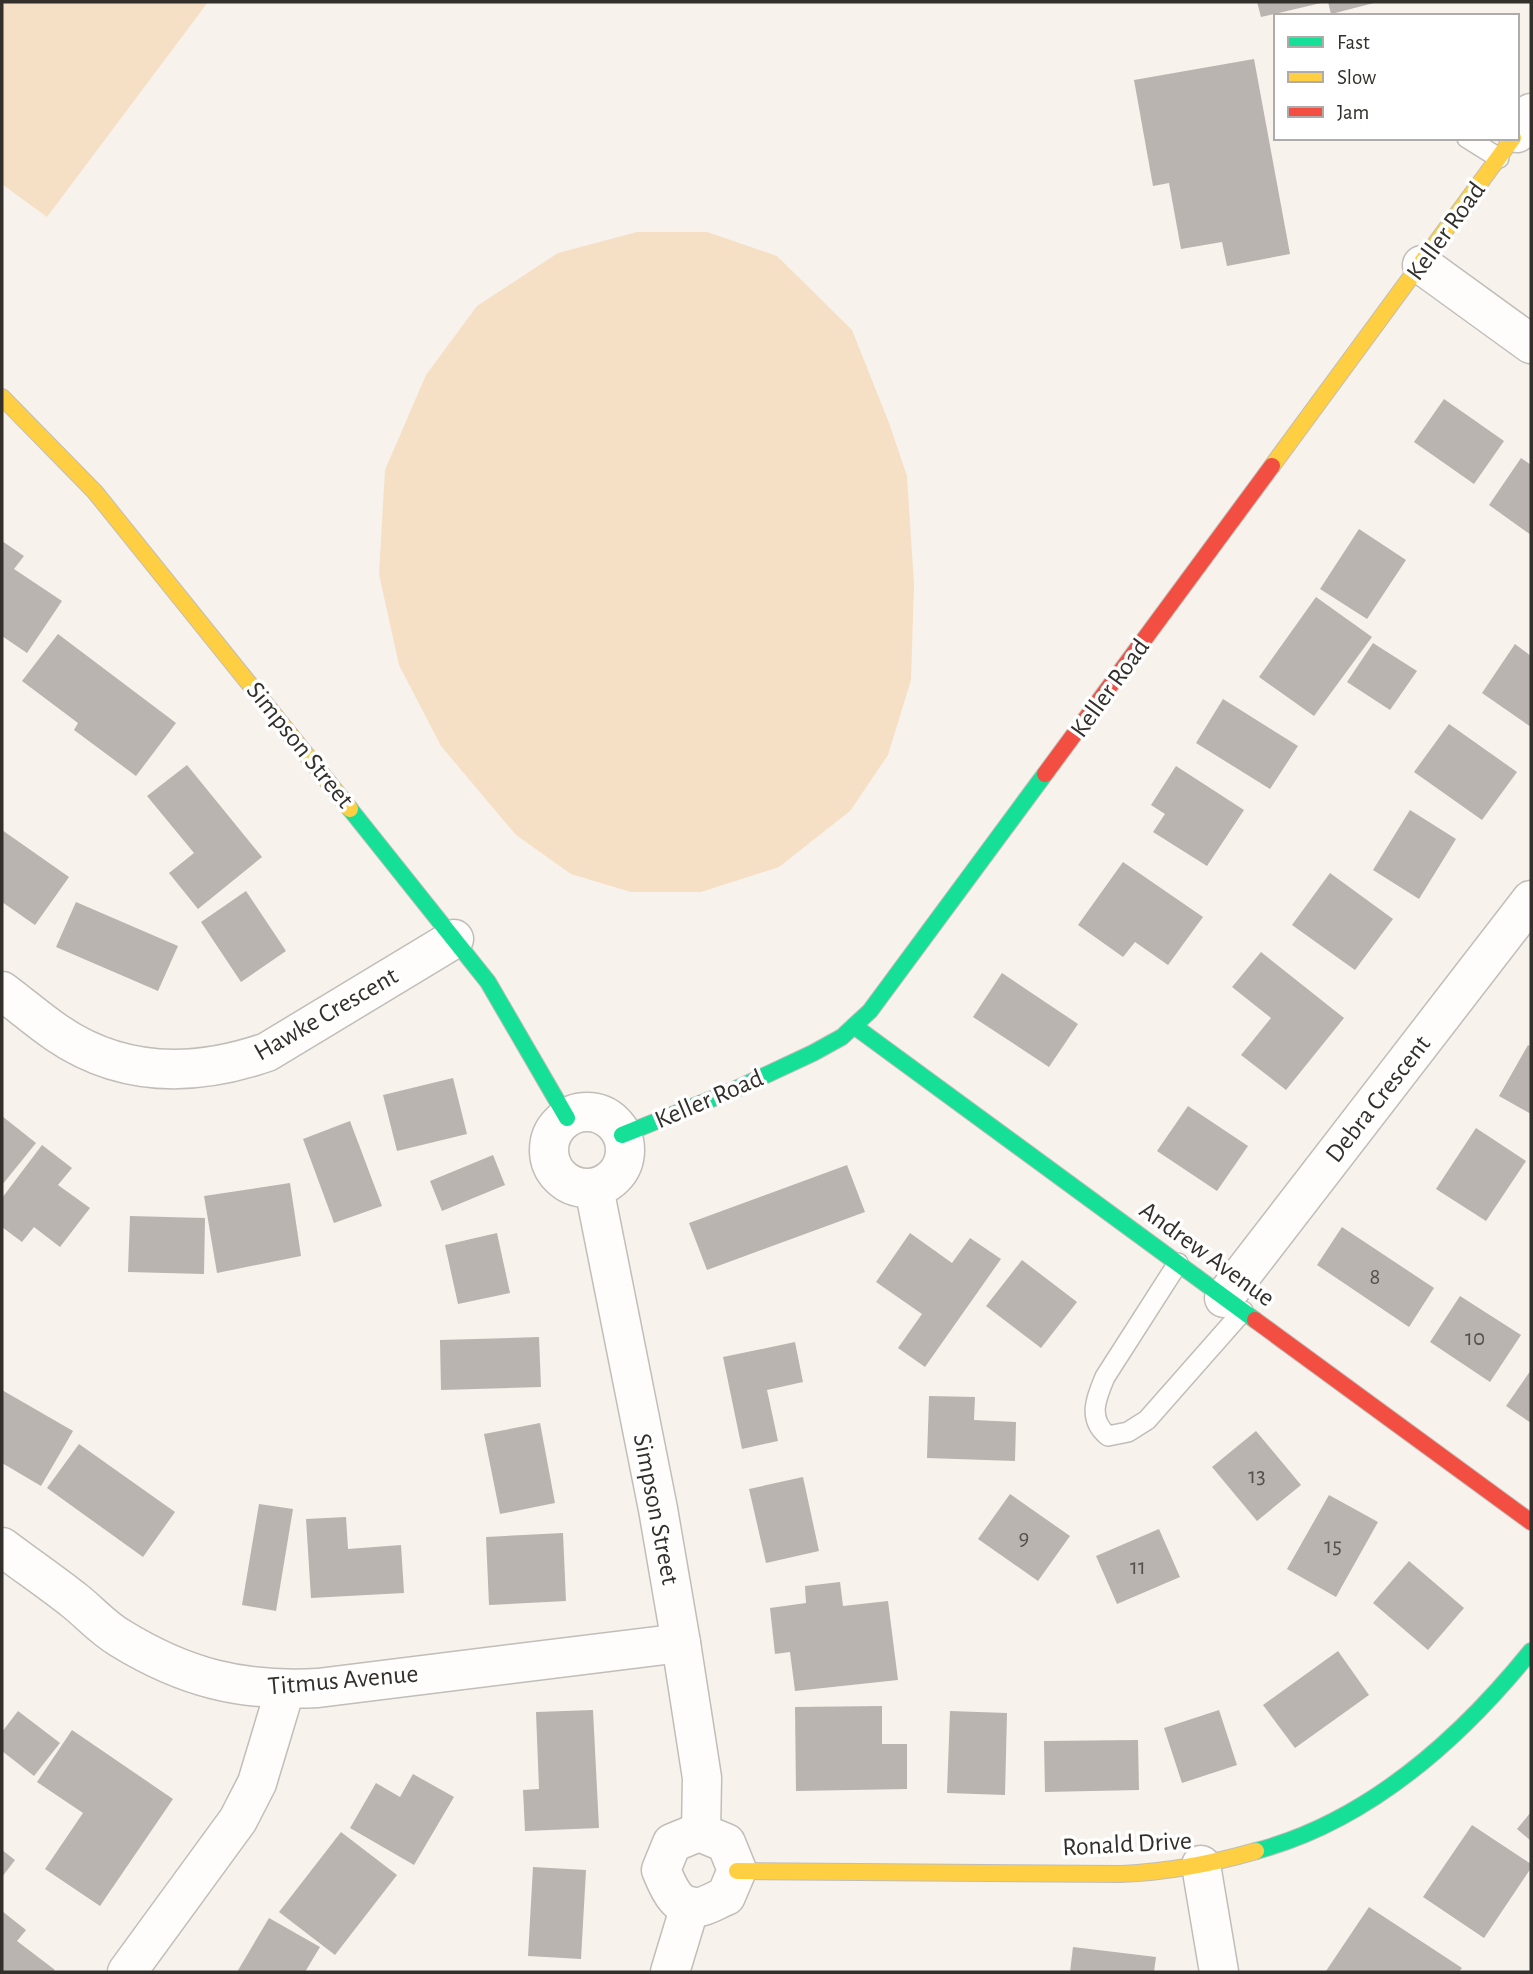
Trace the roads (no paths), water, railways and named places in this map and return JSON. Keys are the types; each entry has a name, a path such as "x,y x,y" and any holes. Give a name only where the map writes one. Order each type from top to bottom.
{"street":[{"name":"Keller Road","path":"622,1135 734,1090 813,1053 842,1037 870,1011 1422,264 1509,140"},
{"path":"1422,264 1531,344"},
{"name":"Simpson Street","path":"2,397 95,492 488,982 567,1118"},
{"name":"Debra Crescent","path":"1234,1304 1531,900"},
{"name":"Hawke Crescent","path":"2,991 58,1034 94,1053 130,1065 158,1070 207,1069 267,1052 454,939"},
{"name":"Andrew Avenue","path":"854,1026 1531,1522"},
{"path":"587,1112 599,1114 614,1123 622,1135 626,1150 614,1177 594,1188 574,1186 560,1177 551,1163 549,1150 551,1136 567,1118 587,1112"},
{"name":"Simpson Street","path":"594,1188 681,1643 702,1778 701,1832"},
{"name":"Titmus Avenue","path":"2,1547 118,1637 169,1665 229,1684 285,1690 318,1688 681,1643"},
{"name":"Ronald Drive","path":"737,1871 964,1874 1154,1872 1247,1854 1297,1836 1343,1815 1379,1795 1415,1770 1474,1720 1531,1651"},
{"path":"127,1972 238,1820 257,1783 285,1690"},
{"path":"701,1832 726,1843 737,1871 726,1896 699,1907 690,1906 672,1896 661,1870 672,1843 701,1832"},
{"path":"1201,1865 1219,1972"},
{"path":"670,1972 690,1906"}],"lane":[{"name":"Debra Crescent","path":"1178,1263 1105,1377 1098,1394 1094,1414 1099,1429 1108,1436 1128,1432 1147,1420 1234,1304"}]}
